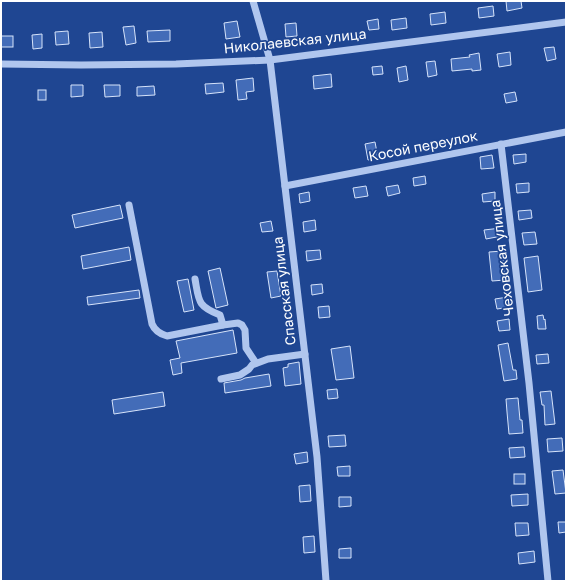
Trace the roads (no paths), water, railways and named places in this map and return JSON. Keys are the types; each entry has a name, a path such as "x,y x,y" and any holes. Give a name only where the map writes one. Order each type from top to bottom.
{"street":[{"name":"Спасская улица","path":"253,1 270,60 317,457 326,581"},
{"name":"Николаевская улица","path":"1,64 176,64 270,60 566,22"},
{"name":"Косой переулок","path":"285,186 566,132"},
{"name":"Чеховская улица","path":"501,144 528,368 548,581"},
{"path":"129,205 152,324 155,330 167,336 238,323 242,325 245,330 246,348 256,363"},
{"path":"194,279 199,301 202,306 220,316 223,325"},
{"path":"221,379 240,375 256,363 268,359 305,354"}]}
